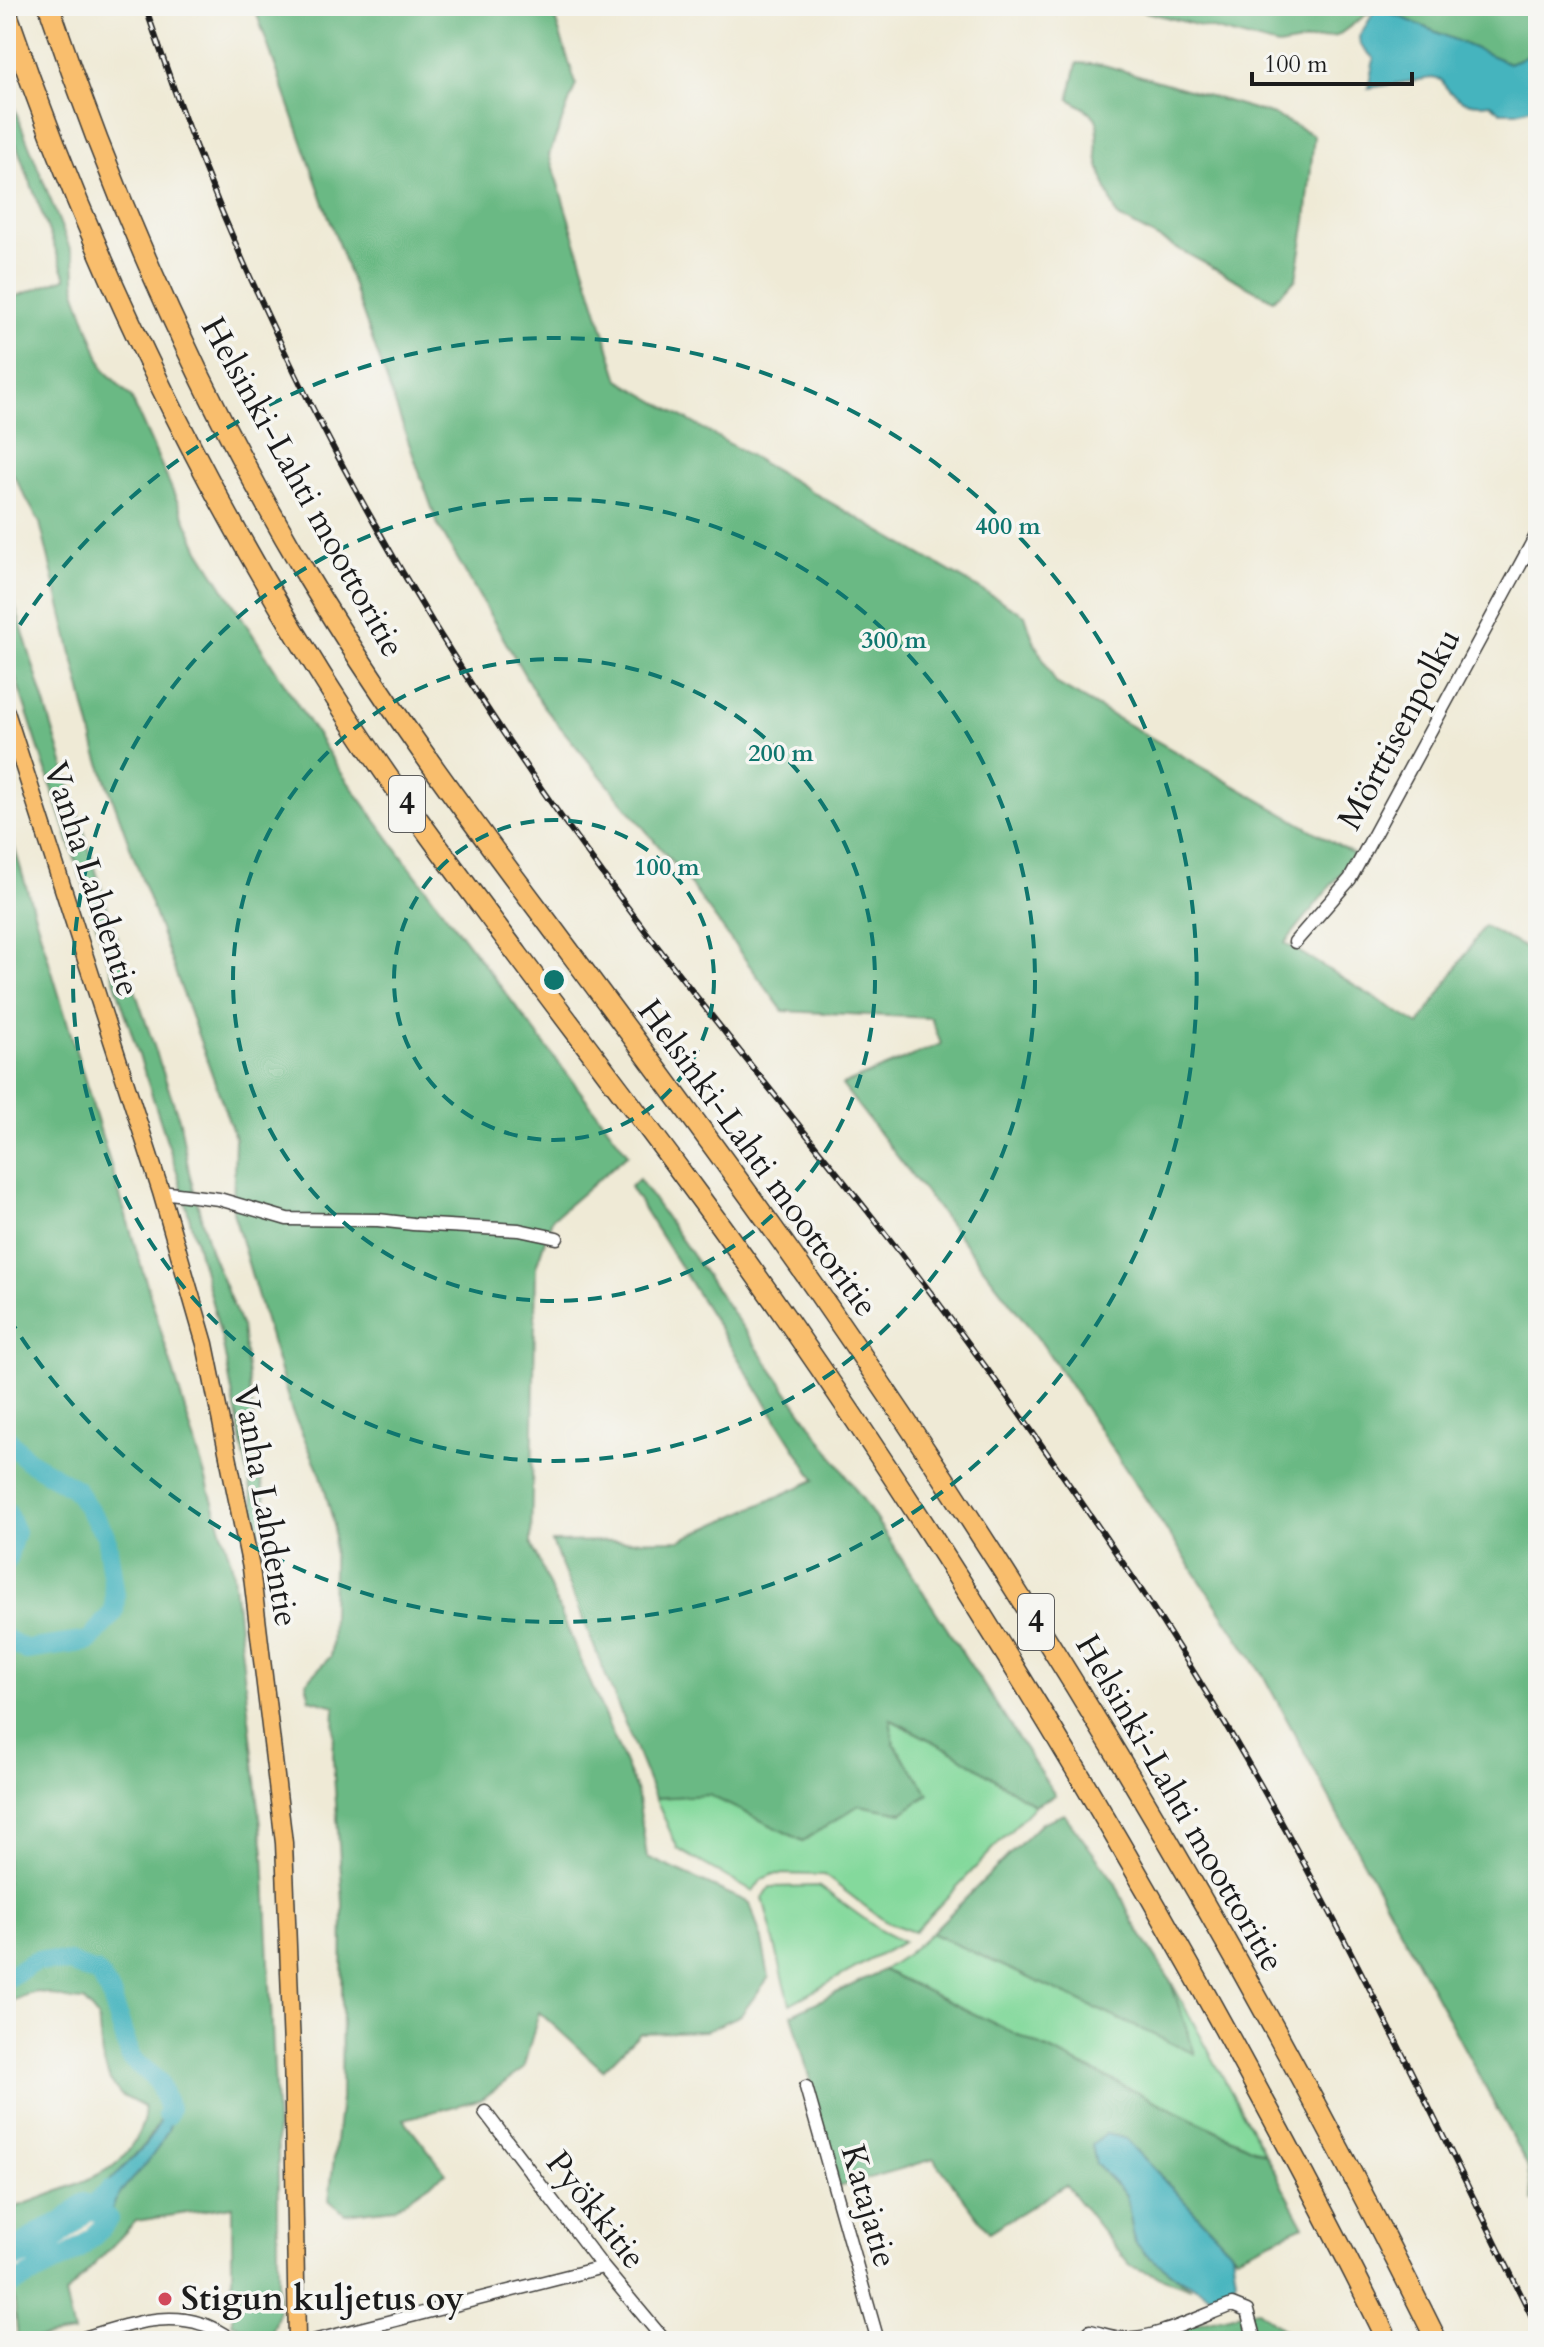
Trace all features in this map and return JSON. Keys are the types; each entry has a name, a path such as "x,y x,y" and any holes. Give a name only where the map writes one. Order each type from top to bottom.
{"highway":[{"name":"Helsinki-Lahti moottoritie","path":"49,6 73,78 181,337 309,578 429,760 818,1293 962,1505 1084,1698 1201,1897 1373,2212 1437,2341"},
{"name":"Helsinki-Lahti moottoritie","path":"6,11 34,94 144,355 275,599 352,724 436,845 648,1127 785,1317 934,1541 1047,1721 1164,1918 1336,2234 1388,2341"}],"main road":[{"name":"Vanha Lahdentie","path":"6,712 161,1192 208,1359 251,1568 284,1843 292,2049 297,2341"}],"street":[{"name":"Mörttisenpolku","path":"1295,942 1350,879 1538,532"},
{"path":"161,1192 219,1199 287,1219 378,1220 468,1229 519,1230 557,1238"},
{"name":"Katajatie","path":"806,2087 878,2341"},
{"name":"Pyökkitie","path":"485,2112 603,2267 665,2341"},
{"path":"313,2341 603,2267"},
{"path":"1090,2331 1134,2338 1194,2321 1232,2305 1247,2311 1255,2341"},
{"path":"74,2341 163,2319 204,2324 235,2341"}],"green space":[{"path":"254,6 551,6 576,84 549,155 619,380 1025,615 1034,642 1056,683 1355,855 1285,943 1419,1025 1484,926 1538,955 1538,2204 1533,2201 1527,2165 1263,1675 1043,1345 842,1085 941,1044 931,1018 783,1011 687,880 542,705 438,525"},
{"path":"1123,6 1538,6 1538,52 1509,63 1377,7 1337,36 1278,46"},
{"path":"1077,63 1104,65 1274,115 1314,135 1306,221 1296,279 1273,300 1117,216 1098,161 1096,120 1069,99"},
{"path":"6,87 74,259 76,293 104,370 131,397 199,550 340,771 628,1154 552,1219 536,1267 531,1543 637,1792 647,1857 750,1903 762,1940 769,1977 741,2015 706,2031 640,2033 603,2070 539,2012 523,2069 482,2099 404,2119 446,2173 394,2208 345,2214 329,2200 341,2099 343,1903 333,1760 335,1706 310,1699 306,1682 331,1656 334,1525 321,1475 292,1412 233,1212 235,1138 96,752 40,523 6,462 6,300 66,278 6,117"},
{"path":"6,576 112,923 180,1122 189,1172 210,1250 242,1327 259,1468 278,1568 277,1582 266,1568 222,1340 178,1175 6,648"},
{"path":"6,820 232,1565 264,1853 278,2157 278,2313 270,2336 232,2323 232,2206 136,2221 65,2295 74,2333 18,2341 13,2284 72,2254 102,2229 119,2194 164,2138 176,2104 163,2110 157,2126 142,2147 113,2179 65,2220 43,2230 16,2249 6,2251 6,2211 83,2182 114,2165 139,2133 144,2107 121,2095 110,2081 102,2057 98,2018 84,2001 39,1992 6,2005"},
{"path":"639,1179 864,1501 1055,1795 1035,1805 952,1751 890,1719 894,1744 929,1794 902,1813 859,1805 803,1841 709,1795 655,1798 552,1542 680,1540 815,1480 630,1187"},
{"path":"889,1719 952,1751 1035,1805 914,1932 886,1922 824,1875 774,1874 762,1879 753,1892 678,1849 655,1798 709,1794 803,1841 859,1805 902,1813 928,1794 894,1744"},
{"path":"1064,1814 1115,1882 1133,1922 1170,1980 1195,2054 931,1933 1041,1823"},
{"path":"819,1886 881,1931 903,1942 790,2004 763,1898 770,1887"},
{"path":"931,1933 1194,2053 1170,1980 1265,2154 883,1970"},
{"path":"883,1970 1265,2154 1304,2226 1236,2256 1126,2139 1096,2164 1126,2195 1135,2242 1191,2288 1130,2266 1066,2185 989,2232 934,2159 839,2187 792,2014"},
{"path":"1257,2309 1298,2341 1182,2341 1179,2328"}],"water":[{"path":"1377,7 1509,63 1538,52 1538,106 1517,112 1501,112 1490,103 1475,104 1461,100 1441,80 1432,78 1368,88 1374,59 1360,44 1359,37"},
{"path":"167,2086 177,2104 168,2132 121,2193 109,2219 84,2203 152,2136 162,2112 157,2093"},
{"path":"1106,2133 1126,2139 1232,2252 1236,2278 1224,2293 1212,2296 1174,2275 1135,2242 1126,2195 1096,2164 1092,2145"}],"waterway":[{"path":"6,1437 27,1460 75,1489 106,1535 115,1595 114,1611 89,1641 26,1650 6,1639"},
{"path":"6,1511 15,1532 6,1562"},
{"path":"6,1978 37,1960 70,1963 98,1974 110,1992 131,2058 158,2081 169,2108 167,2115"},
{"path":"6,2260 43,2251 110,2190"},
{"path":"6,2287 75,2251 109,2219 84,2203 65,2220 10,2251"}],"railway":[{"path":"145,6 193,141 268,317 345,470 430,619 523,762 608,882 945,1312 1069,1484 1188,1662 1296,1848 1346,1943 1538,2329"}],"place":[{"name":"Stigun kuljetus oy","path":"165,2299"}]}
